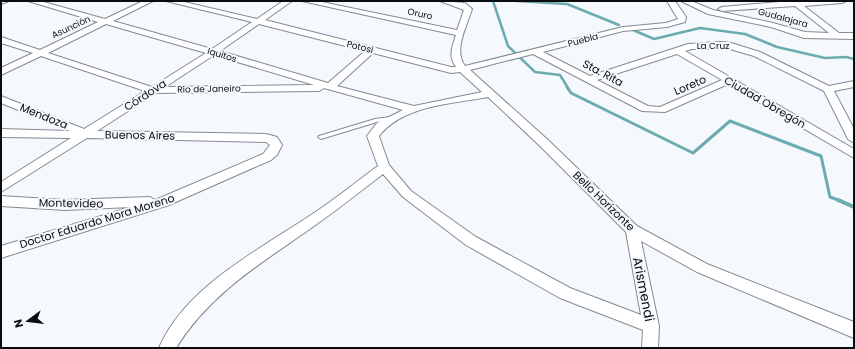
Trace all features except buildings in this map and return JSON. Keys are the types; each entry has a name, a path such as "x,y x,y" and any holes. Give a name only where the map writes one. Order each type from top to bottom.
{"street":[{"path":"1,2 5,1"},
{"name":"Iquitos","path":"32,1 330,87 412,109"},
{"name":"Asunción","path":"1,72 149,1"},
{"name":"Potosí","path":"170,1 257,21 437,67 451,70 463,70"},
{"name":"Córdova","path":"1,188 151,90 213,52 288,1"},
{"name":"Oruro","path":"306,1 460,33"},
{"name":"Bello Horizonte","path":"444,1 467,7 454,50 456,60 463,70 544,143 632,230 702,268 854,330"},
{"name":"Puebla","path":"463,70 623,29 667,25 679,22 682,20 681,14 671,1"},
{"name":"Gudalajara","path":"685,1 711,12 773,25 804,35 839,37 854,36"},
{"path":"719,1 731,9"},
{"path":"695,6 731,9 794,2 842,1"},
{"path":"794,2 839,37"},
{"name":"Río de Janeiro","path":"1,40 151,90 330,87"},
{"name":"La Cruz","path":"591,80 677,50 704,45 731,46 757,54 828,89"},
{"path":"330,87 371,50"},
{"name":"Ciudad Obregón","path":"677,50 854,154"},
{"name":"Sta. Rita","path":"536,52 646,109 661,110"},
{"name":"Loreto","path":"661,110 728,81"},
{"path":"854,84 828,89 854,140"},
{"path":"488,94 412,109 390,119 375,131 373,136 384,167 407,194 471,241 564,294 651,326"},
{"name":"Mendoza","path":"1,99 86,133"},
{"name":"Buenos Aires","path":"1,133 86,133 266,138 273,140 276,145"},
{"name":"Doctor Eduardo Mora Moreno","path":"1,252 165,202 267,157 273,152 276,145"},
{"path":"167,348 188,316 232,274 318,217 384,167"},
{"name":"Montevideo","path":"1,201 65,204 165,202"},
{"name":"Arismendi","path":"632,230 651,326 650,348"}],"lane":[{"path":"321,137 377,120 390,119"}],"waterway":[{"path":"493,1 508,46 535,72 560,75 568,88"},
{"path":"516,1 567,4 619,25"},
{"path":"633,30 654,39 700,28 745,34 777,47 825,58 846,57 854,59"},
{"path":"567,87 571,93 693,153 730,121 821,156 830,197 841,201"},
{"path":"838,200 854,207"}]}
